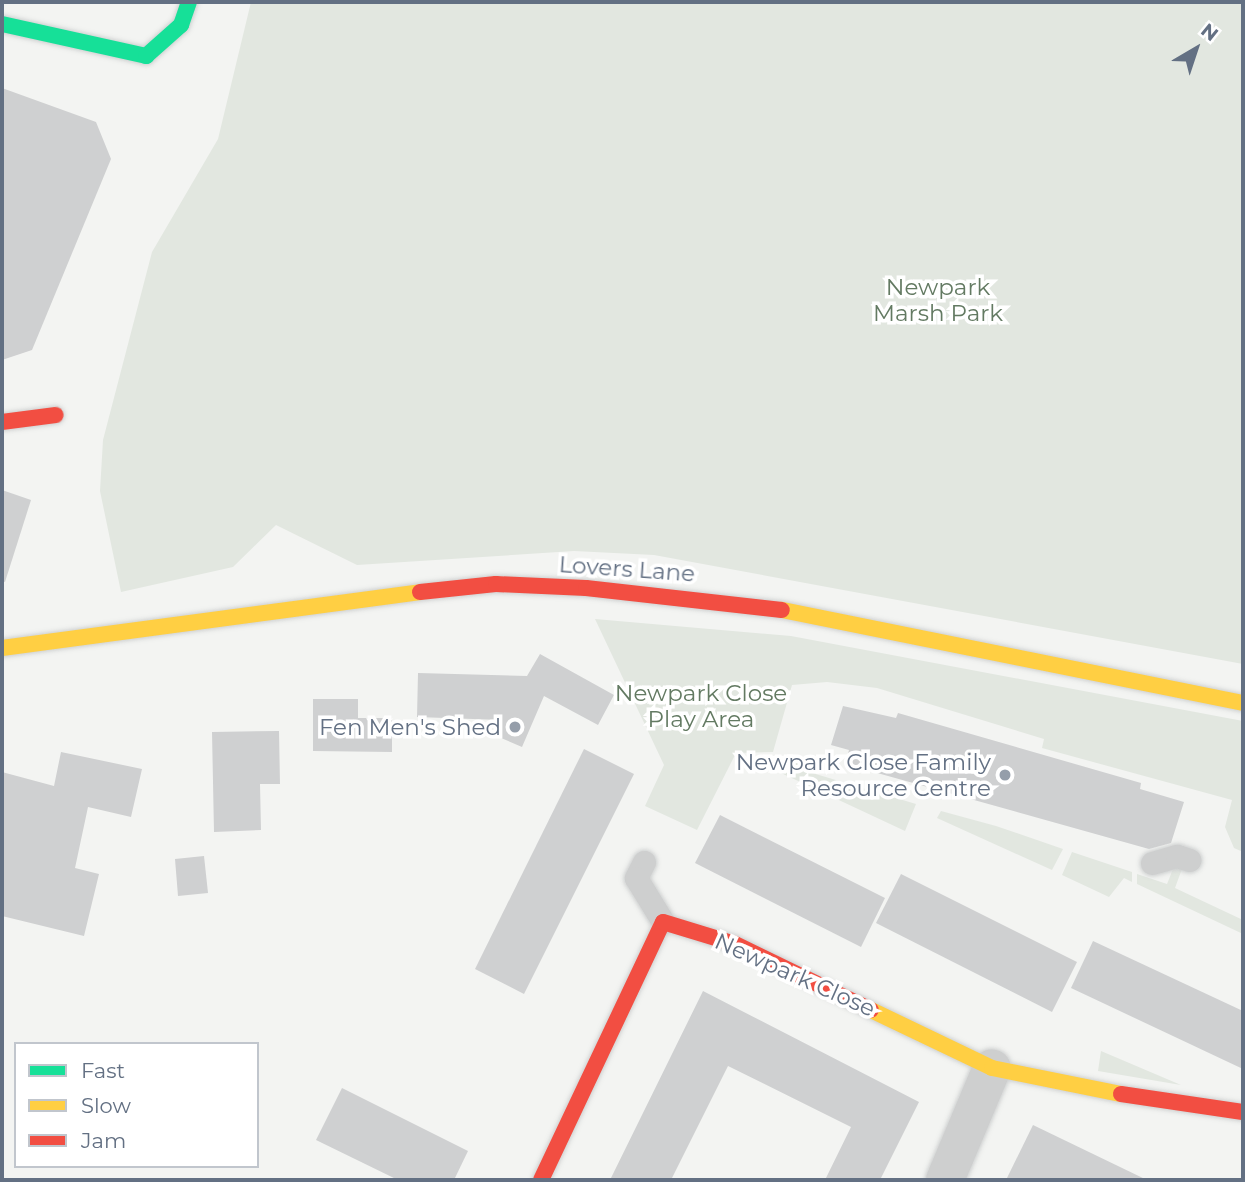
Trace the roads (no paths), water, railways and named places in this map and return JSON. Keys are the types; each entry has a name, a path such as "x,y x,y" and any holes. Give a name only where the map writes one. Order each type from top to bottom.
{"street":[{"path":"2,24 146,56 181,25 189,2"},
{"path":"2,422 56,415"},
{"name":"Lovers Lane","path":"2,648 496,584 727,599 1243,703"},
{"path":"541,1180 663,922"},
{"name":"Newpark Close","path":"663,922 735,944 992,1068 1038,1082 1243,1112"},
{"path":"945,1180 992,1068"}],"lane":[{"path":"1152,863 1177,856 1189,860"},
{"path":"644,862 636,878 663,922"}],"place":[{"name":"Fen Men's Shed","path":"515,727"},
{"name":"Newpark Close Family Resource Centre","path":"1005,775"}],"park label":[{"name":"Newpark Marsh Park","path":"938,300"},
{"name":"Newpark Close Play Area","path":"701,706"}]}
